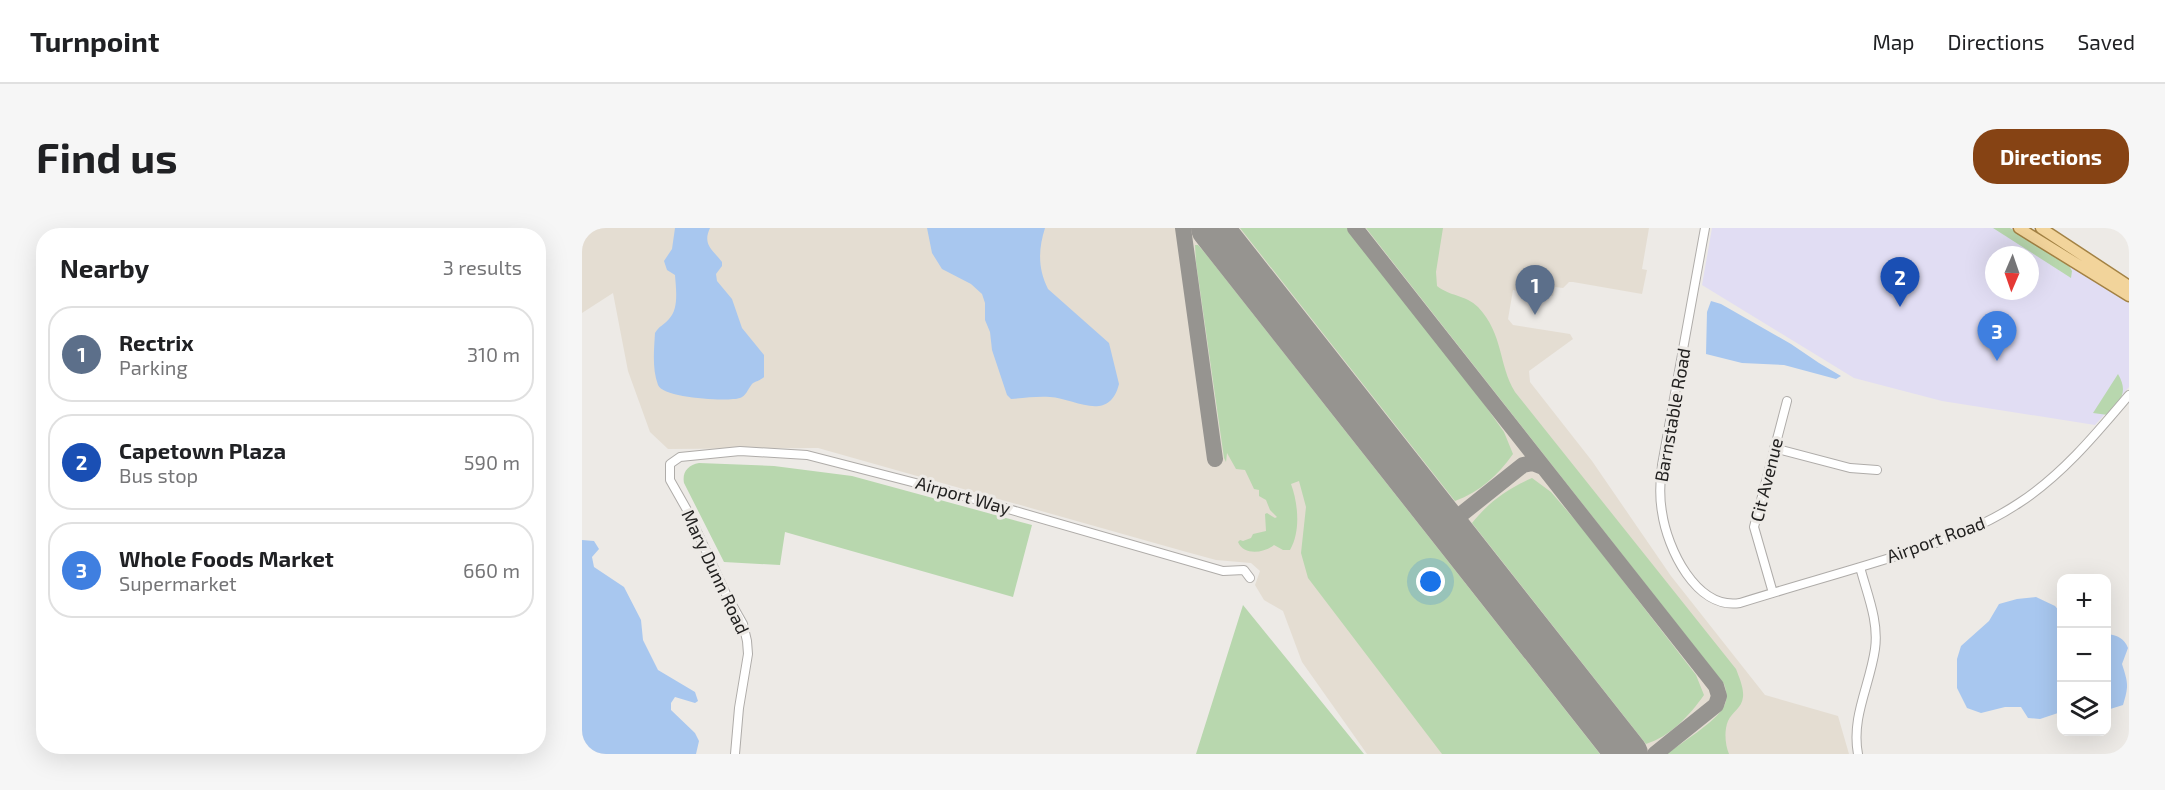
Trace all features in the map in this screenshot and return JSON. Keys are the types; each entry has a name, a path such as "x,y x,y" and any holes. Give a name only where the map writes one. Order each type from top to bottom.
{"main road":[{"path":"2019,228 2129,296"},
{"path":"2041,228 2129,286"}],"street":[{"name":"Barnstable Road","path":"1703,593 1686,573 1672,549 1662,514 1660,492 1662,465 1705,228"},
{"name":"Airport Road","path":"1703,593 1717,601 1729,604 1860,567 1958,535 2020,502 2059,472 2129,395"},
{"name":"Cit Avenue","path":"1773,593 1754,527 1786,401"},
{"path":"1774,448 1845,467 1877,470"},
{"name":"Airport Way","path":"670,464 680,457 740,451 807,455 939,489 1223,570 1244,570 1250,578"},
{"name":"Mary Dunn Road","path":"670,464 670,480 743,624 747,641 748,654 739,708 735,754"},
{"path":"1858,754 1857,723 1873,663 1876,639 1872,609 1860,567"}],"shaded area":[{"path":"582,228 1649,228 1642,269 1647,270 1642,294 1573,282 1569,282 1563,288 1555,287 1553,296 1513,290 1508,319 1513,325 1570,334 1573,339 1529,371 1530,382 1592,461 1671,576 1765,695 1838,716 1849,754 1367,754 1302,662 1283,611 1264,600 1255,585 1260,571 1251,563 1216,560 818,448 668,449 650,432 628,371 613,293 582,313"},
{"path":"1712,228 2013,228 2129,303 2129,387 2095,425 1942,401 1854,378 1702,285"}],"green space":[{"path":"1240,228 1347,228 1472,387 1504,432 1513,454 1501,469 1480,488 1455,501"},
{"path":"1366,228 1443,228 1436,272 1437,286 1478,307 1497,339 1515,392 1736,669 1743,697 1727,725 1726,738 1729,754 1667,754 1719,714 1726,699 1724,684"},
{"path":"1993,228 2010,228 2039,246 2021,246"},
{"path":"1195,245 1198,245 1205,253 1600,754 1442,754 1308,578 1301,553 1306,507 1299,481 1291,484 1297,526 1290,550 1283,550 1274,545 1254,552 1245,550 1241,546 1238,542 1240,540 1243,541 1251,538 1253,534 1266,531 1265,514 1277,517 1270,510 1266,500 1259,496 1259,490 1254,489 1245,470 1236,469 1227,453 1226,462 1224,458"},
{"path":"2039,246 2068,264 2072,271 2071,278 2039,257"},
{"path":"2118,374 2123,386 2122,396 2108,415 2093,413"},
{"path":"699,463 774,466 852,476 1032,525 1013,597 785,532 780,565 724,562 684,483 687,470"},
{"path":"1532,478 1551,492 1582,528 1696,675 1704,695 1679,724 1664,736 1646,744 1472,523 1499,497"},
{"path":"1243,605 1364,754 1196,754"}],"water":[{"path":"675,228 710,228 708,243 722,262 716,274 717,281 732,299 742,328 764,355 764,377 752,384 740,398 710,399 683,396 671,393 658,385 654,366 655,333 672,315 676,304 675,275 667,270 664,261 672,249"},
{"path":"927,228 1045,228 1040,259 1045,282 1048,289 1109,343 1119,384 1114,396 1107,403 1099,406 1050,397 1011,399 1007,395 992,350 982,294 971,284 942,269 932,253"},
{"path":"1711,301 1721,304 1791,344 1841,376 1836,379 1784,365 1742,363 1706,354 1707,312"},
{"path":"582,540 594,541 599,549 592,557 594,567 624,587 641,620 643,640 658,670 695,692 698,701 695,703 675,697 671,703 671,710 695,733 699,741 696,754 582,754"},
{"path":"2036,597 2057,608 2057,713 2040,719 2028,718 2021,707 2005,707 1981,713 1967,708 1957,688 1957,659 1961,646 1989,621 1999,604"},
{"path":"2111,635 2120,638 2128,648 2122,664 2127,684 2123,705 2111,709"}],"taxiway":[{"path":"1183,228 1215,459"},
{"path":"1355,228 1716,686 1719,696 1716,705 1655,754"},
{"path":"1457,539 1455,525 1459,516 1523,465 1533,463 1543,467"},
{"path":"1435,511 1447,516 1459,516"}],"runway":[{"path":"1212,228 1627,754"}],"place":[{"name":"Capetown Plaza","path":"1900,307"},
{"name":"Rectrix","path":"1535,315"},
{"name":"Whole Foods Market","path":"1997,361"}]}
